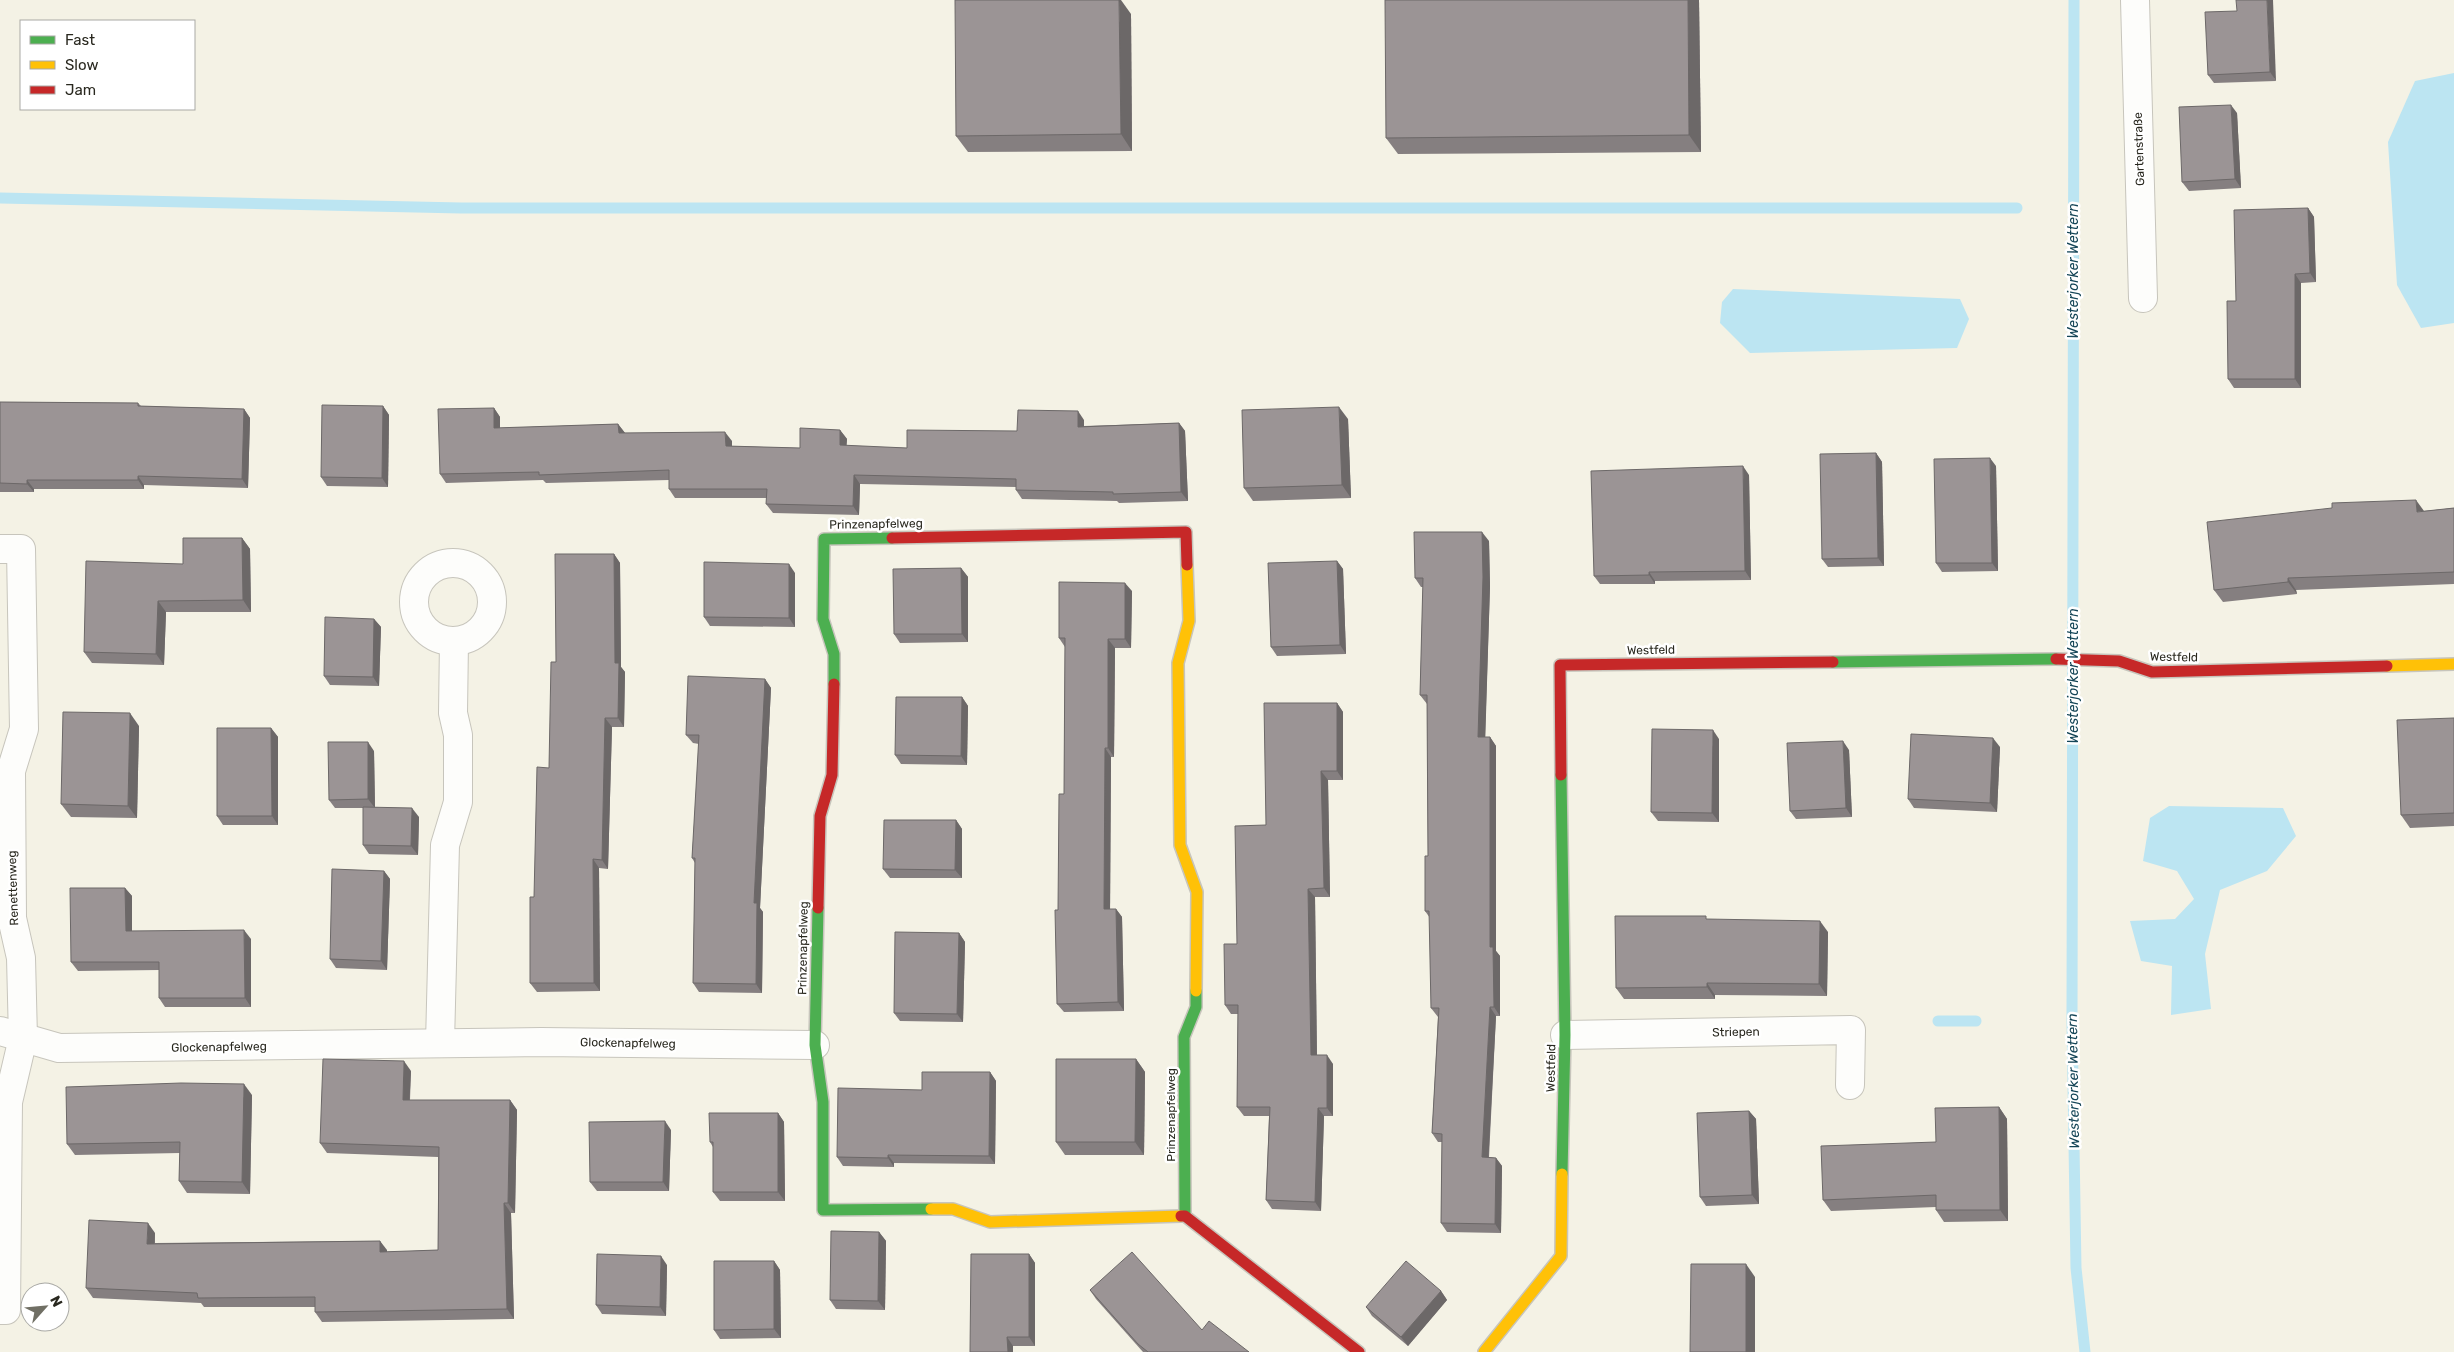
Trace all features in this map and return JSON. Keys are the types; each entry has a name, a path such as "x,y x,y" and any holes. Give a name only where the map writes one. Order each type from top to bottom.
{"street":[{"name":"Gartenstraße","path":"2135,0 2143,298"},
{"name":"Prinzenapfelweg","path":"1186,532 1189,621 1178,663 1180,845 1197,892 1196,1007 1184,1037 1185,1216 990,1222 953,1209 823,1210 823,1102 815,1044 820,816 832,776 834,654 822,619 824,539 1186,532"},
{"name":"Renettenweg","path":"0,1310 6,1310 8,1102 12,1034 21,958 12,918 11,771 24,729 10,549"},
{"path":"440,1043 445,845 458,802 458,735 453,713 454,641"},
{"name":"Westfeld","path":"1484,1352 1561,1256 1565,1035 1560,665 2042,659 2119,661 2152,672 2454,664"},
{"name":"Striepen","path":"1565,1035 1851,1030 1850,1085"},
{"name":"Glockenapfelweg","path":"12,1034 59,1048 440,1043 815,1044"},
{"path":"1185,1216 1359,1352"}],"water":[{"path":"2454,73 2454,323 2421,328 2397,285 2388,142 2415,81"},
{"path":"1733,289 1960,299 1969,319 1957,348 1750,353 1720,323 1722,302"},
{"path":"2169,806 2283,808 2296,836 2267,871 2220,890 2205,954 2211,1009 2171,1015 2172,966 2141,961 2130,921 2175,919 2194,899 2177,871 2143,861 2150,818"}],"building":[{"path":"955,0 1119,0 1121,134 956,136"},
{"path":"1385,0 1688,0 1689,135 1386,138"},
{"path":"2236,0 2267,0 2270,72 2208,75 2205,12 2237,11"},
{"path":"2231,105 2235,179 2182,182 2179,107"},
{"path":"2308,208 2310,273 2295,274 2295,379 2228,379 2227,301 2236,301 2234,210"},
{"path":"0,402 138,403 138,406 244,409 242,479 138,476 138,480 27,480 27,484 0,483"},
{"path":"322,405 383,406 382,478 321,477"},
{"path":"1339,407 1342,485 1244,488 1242,410"},
{"path":"494,408 494,428 618,424 619,433 725,432 726,446 800,448 800,428 840,430 840,445 907,448 907,430 1017,431 1018,410 1078,411 1078,427 1179,423 1181,492 1113,494 1113,492 1016,490 1016,479 854,475 853,506 766,504 767,489 669,489 669,470 539,475 539,472 440,474 438,409"},
{"path":"1876,453 1878,558 1822,559 1820,454"},
{"path":"1990,458 1992,563 1936,563 1934,459"},
{"path":"1743,466 1745,571 1649,572 1649,575 1594,576 1591,471"},
{"path":"2416,500 2417,512 2454,508 2454,572 2288,578 2288,582 2214,590 2207,522 2332,508 2332,503"},
{"path":"1414,532 1482,532 1483,577 1478,737 1490,737 1490,947 1493,947 1494,1007 1490,1007 1482,1157 1496,1158 1495,1224 1441,1223 1442,1134 1432,1133 1439,1008 1431,1008 1429,911 1425,911 1425,856 1428,856 1427,695 1420,695 1423,578 1415,578"},
{"path":"183,538 242,538 243,600 158,601 156,654 84,652 86,561 183,564"},
{"path":"555,554 614,554 615,663 619,663 618,718 605,718 602,860 593,859 594,983 530,983 530,897 534,897 537,767 549,768 551,662 556,662"},
{"path":"1337,561 1340,645 1271,647 1268,563"},
{"path":"704,562 789,564 789,618 704,617"},
{"path":"961,568 962,634 894,634 893,569"},
{"path":"1059,582 1125,583 1125,639 1108,639 1108,748 1105,748 1104,909 1116,909 1118,1002 1057,1004 1055,910 1058,910 1059,794 1064,794 1065,638 1059,638"},
{"path":"325,617 374,619 373,677 324,676"},
{"path":"688,676 765,679 754,903 757,903 756,984 693,983 695,858 692,858 699,735 686,735"},
{"path":"896,697 962,697 961,756 895,755"},
{"path":"1264,703 1337,703 1337,771 1321,771 1324,888 1308,889 1311,1055 1327,1055 1327,1108 1318,1108 1315,1202 1266,1200 1270,1107 1237,1107 1238,1005 1225,1005 1224,944 1237,944 1235,826 1266,825"},
{"path":"63,712 130,713 128,806 61,804"},
{"path":"2454,718 2454,813 2401,815 2397,720"},
{"path":"217,728 271,728 272,816 217,816"},
{"path":"1652,729 1713,730 1712,813 1651,812"},
{"path":"1911,734 1993,738 1990,803 1908,799"},
{"path":"1843,741 1846,808 1790,811 1787,743"},
{"path":"328,742 368,742 368,799 329,800"},
{"path":"363,807 412,808 411,846 363,845"},
{"path":"884,820 956,820 955,870 883,869"},
{"path":"332,869 384,871 381,961 330,959"},
{"path":"70,888 125,888 126,931 244,930 245,998 159,998 159,962 71,962"},
{"path":"1615,916 1706,916 1706,919 1820,921 1819,984 1707,983 1707,987 1616,988"},
{"path":"895,932 959,933 957,1014 894,1013"},
{"path":"323,1059 404,1061 403,1100 510,1100 508,1203 504,1203 507,1309 315,1312 315,1297 198,1298 197,1293 86,1288 89,1220 148,1223 147,1244 380,1241 380,1252 438,1250 439,1147 320,1143"},
{"path":"1056,1059 1136,1059 1135,1142 1056,1142"},
{"path":"922,1072 990,1072 989,1156 888,1155 888,1158 837,1157 838,1088 922,1090"},
{"path":"181,1083 244,1084 242,1182 179,1181 180,1142 67,1144 66,1087"},
{"path":"1999,1107 2000,1210 1936,1210 1936,1195 1823,1200 1821,1146 1936,1142 1935,1108"},
{"path":"1749,1111 1752,1195 1700,1197 1697,1113"},
{"path":"709,1113 778,1113 778,1192 713,1192 713,1142 710,1142"},
{"path":"665,1121 663,1182 590,1182 589,1122"},
{"path":"831,1231 879,1232 878,1301 830,1300"},
{"path":"1132,1252 1202,1330 1209,1321 1249,1352 1148,1352 1138,1344 1090,1290"},
{"path":"597,1254 661,1256 660,1307 596,1305"},
{"path":"971,1254 1029,1254 1029,1337 1007,1337 1008,1352 970,1352"},
{"path":"714,1261 774,1261 774,1329 714,1330"},
{"path":"1406,1261 1441,1291 1401,1337 1366,1307"},
{"path":"1691,1264 1746,1264 1746,1352 1690,1352"}],"waterway":[{"name":"Westerjorker Wettern","path":"2074,0 2072,1022 2076,1268 2085,1352"},
{"path":"0,198 461,208 2017,208"},
{"path":"1938,1021 1976,1021"}],"traffic: fast":[{"path":"834,684 834,654 823,619 824,539 892,538"},
{"path":"1833,662 2056,659"},
{"path":"1561,775 1565,1035 1562,1174"},
{"path":"818,908 815,1045 823,1102 823,1210 931,1209"},
{"path":"1185,1216 1184,1037 1196,1007 1196,991"}],"traffic: slow":[{"path":"1187,565 1189,621 1178,663 1180,845 1197,892 1196,991"},
{"path":"2387,666 2454,664"},
{"path":"1484,1352 1561,1256 1562,1174"},
{"path":"931,1209 953,1209 990,1222 1181,1216"}],"traffic: jam":[{"path":"892,538 1186,532 1187,565"},
{"path":"2056,659 2119,661 2152,672 2387,666"},
{"path":"1561,775 1560,665 1833,662"},
{"path":"818,908 820,816 832,775 834,684"},
{"path":"1181,1216 1185,1216 1359,1352"}]}
